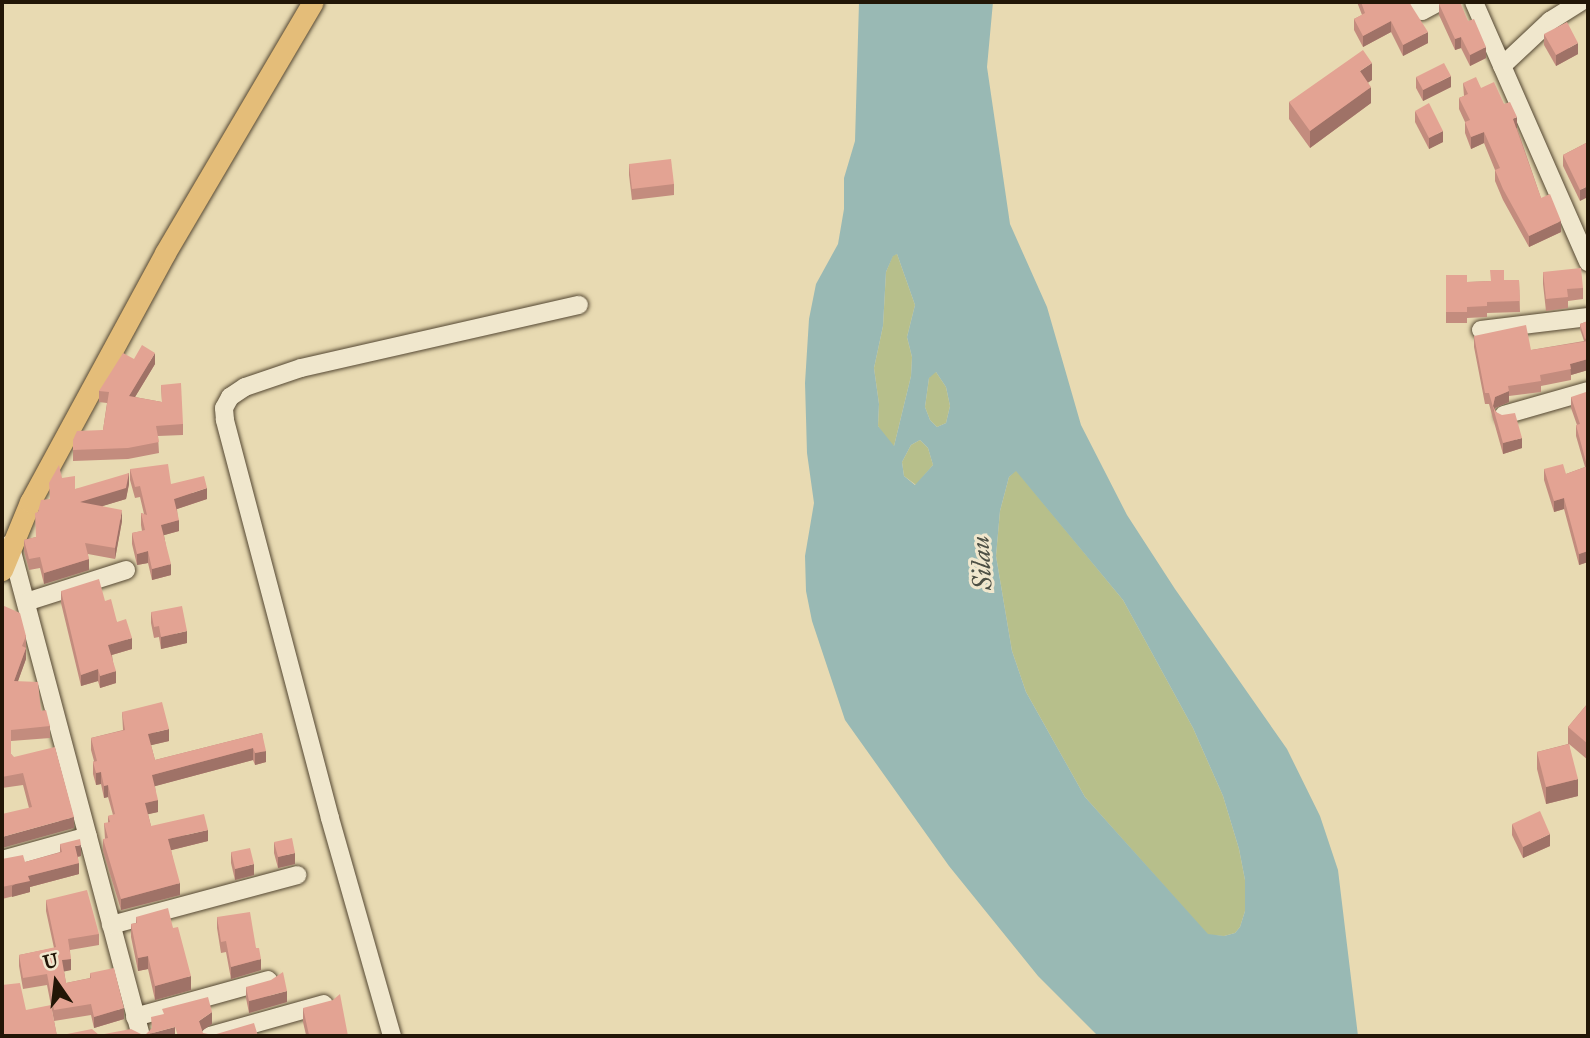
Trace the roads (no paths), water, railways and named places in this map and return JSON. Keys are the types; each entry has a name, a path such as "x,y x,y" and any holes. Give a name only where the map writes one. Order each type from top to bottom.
{"main road":[{"path":"2,570 10,544 165,253 313,2"}],"street":[{"path":"1415,2 1422,11 1439,2"},
{"path":"1474,2 1588,260"},
{"path":"1502,66 1550,21 1580,2"},
{"path":"387,1035 225,420 225,408 230,397 245,387 300,368 579,305"},
{"path":"1481,330 1588,317"},
{"path":"1504,415 1588,391"},
{"path":"10,544 111,925 135,1028 268,981"},
{"path":"26,602 126,570"},
{"path":"2,860 88,836"},
{"path":"111,925 297,875"},
{"path":"209,1036 330,1002"}],"water":[{"name":"Silau","path":"859,2 993,2 987,67 1010,224 1047,307 1081,425 1127,515 1175,589 1287,749 1320,816 1338,870 1358,1036 1098,1036 1038,976 949,866 845,720 812,621 806,591 805,556 814,503 807,453 805,383 809,319 816,284 838,244 844,209 844,178 855,141","holes":["897,254 915,305 907,337 912,357 911,376 894,446 878,426 879,404 874,368 883,326 886,272 893,256","936,372 946,387 950,406 946,423 937,427 930,420 925,407 929,378","920,440 928,448 933,465 915,485 904,476 902,462 911,445","1016,471 1123,600 1193,728 1223,796 1239,849 1245,880 1245,911 1235,933 1224,936 1208,934 1085,797 1026,692 1012,651 996,556 1000,511 1009,477"]}]}
